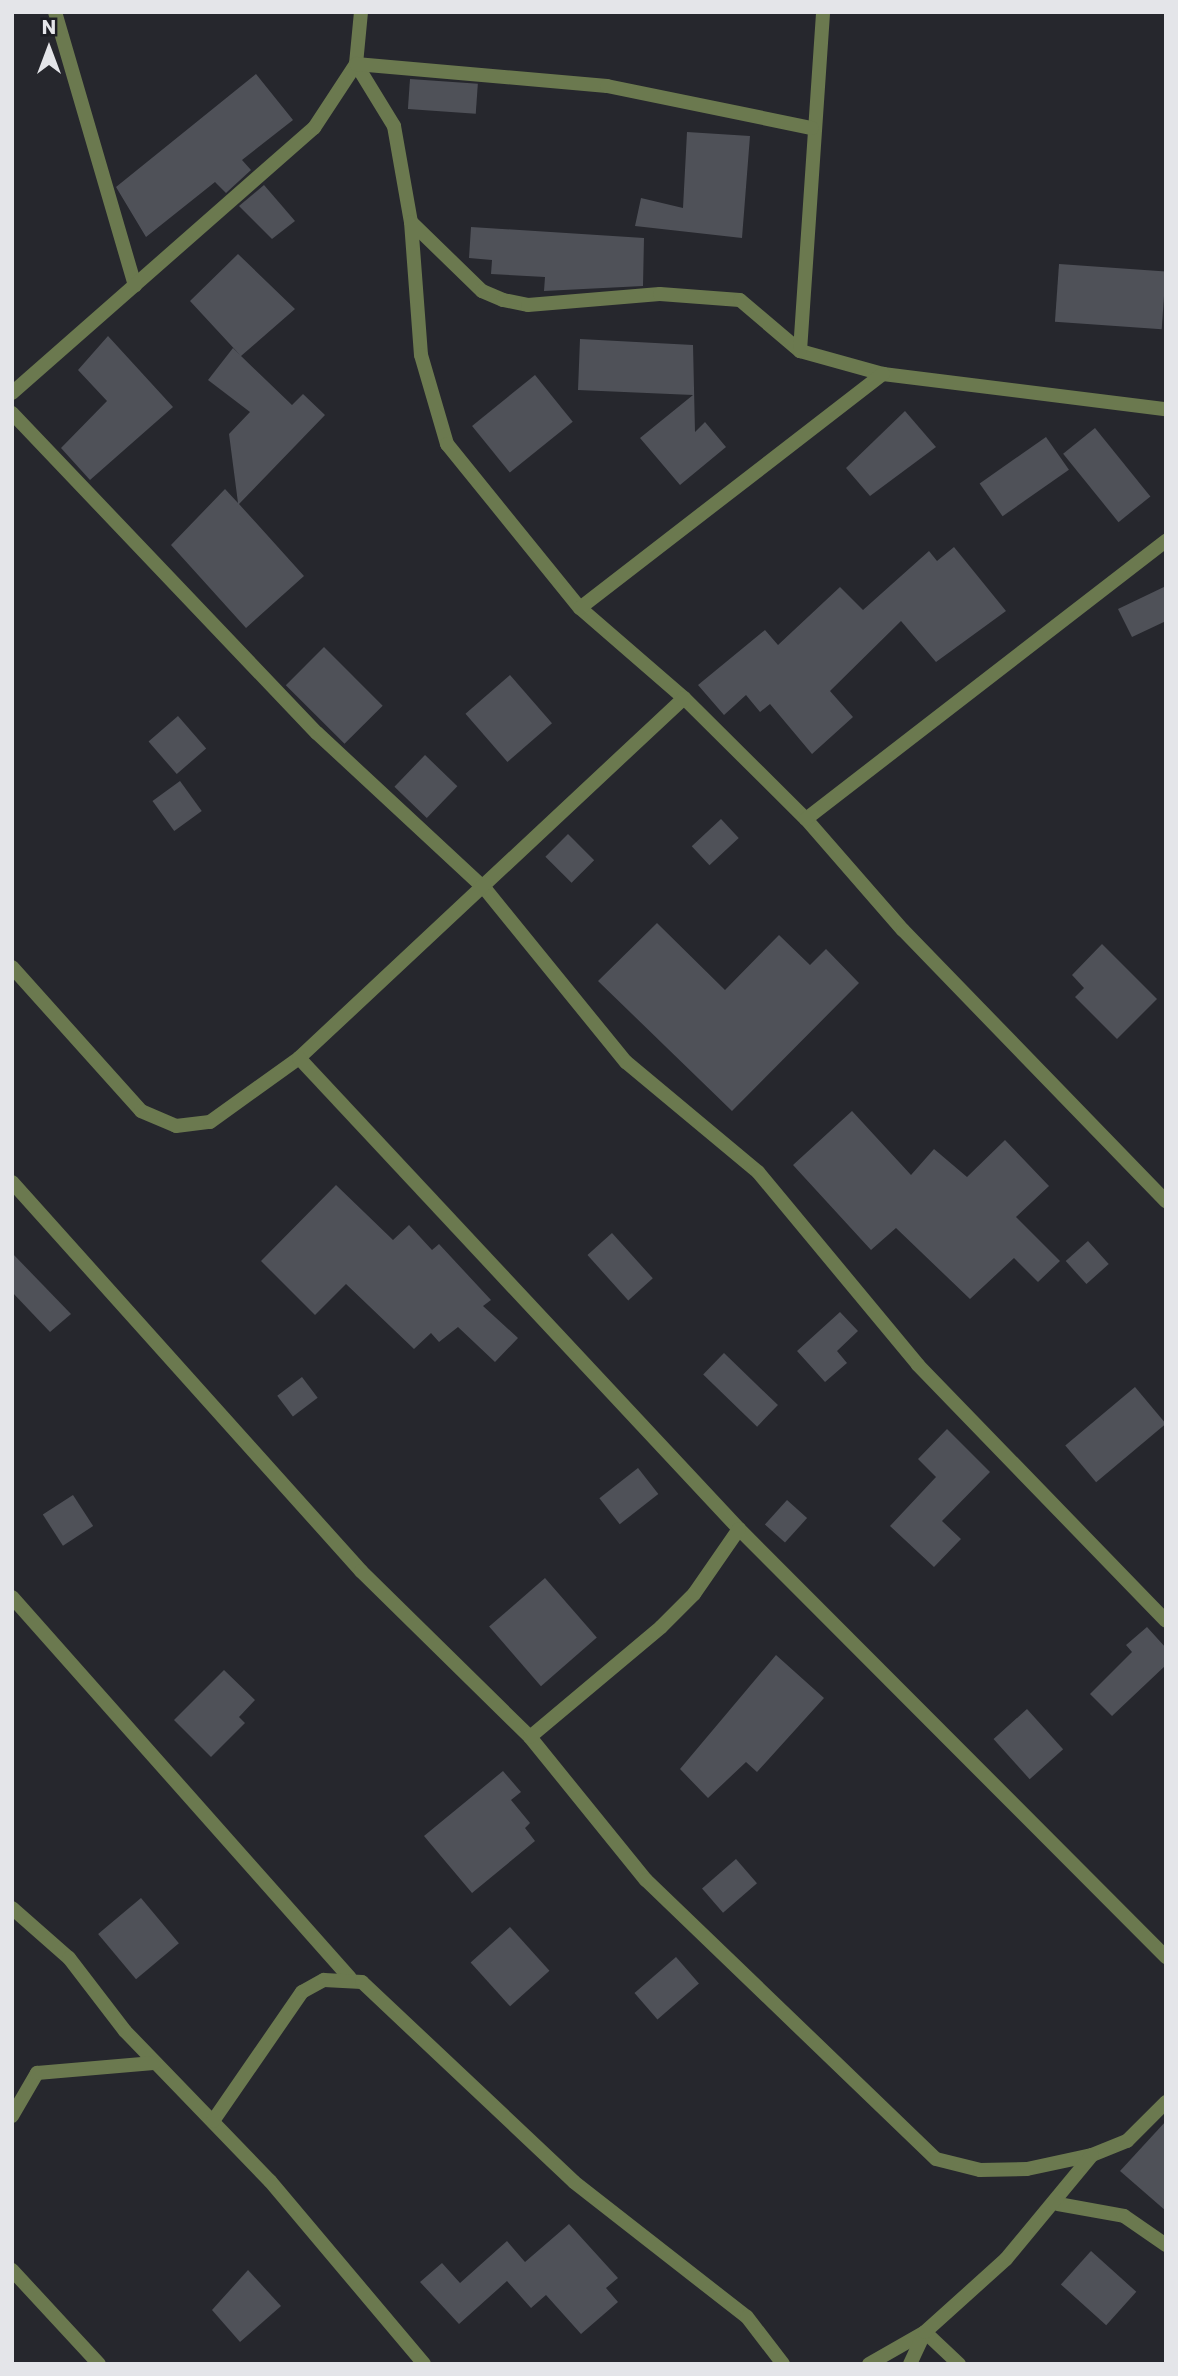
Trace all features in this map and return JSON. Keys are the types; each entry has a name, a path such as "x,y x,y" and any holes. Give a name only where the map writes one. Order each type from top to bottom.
{"street":[{"path":"55,12 135,286"},
{"path":"12,393 314,128 356,64 361,12"},
{"path":"800,351 812,128 823,12"},
{"path":"356,64 607,86 812,128"},
{"path":"356,64 394,126 411,222 421,355 447,444 580,608 684,698 806,819 903,930 1166,1201"},
{"path":"411,222 482,291 503,300 528,305 660,294 740,300 800,351 883,374 1166,410"},
{"path":"580,608 883,374"},
{"path":"12,413 317,733 486,890 603,1038 749,1163 918,1364 1166,1621"},
{"path":"806,819 1166,541"},
{"path":"12,967 141,1111 163,1124 210,1122 299,1058 486,890 684,698"},
{"path":"299,1058 739,1529 1166,1957"},
{"path":"12,1182 361,1571 530,1737 646,1880 936,2159 980,2169 1027,2169 1092,2155 1127,2141 1166,2102"},
{"path":"530,1737 661,1628 694,1594 739,1529"},
{"path":"12,1597 350,1978 376,1993 573,2182 747,2317 783,2364"},
{"path":"12,1908 69,1958 154,2063 213,2121 424,2364"},
{"path":"213,2121 302,1992 324,1980 350,1978"},
{"path":"12,2116 37,2073 154,2063"},
{"path":"869,2364 925,2332 1058,2204 1092,2155"},
{"path":"1058,2204 1125,2216 1166,2245"},
{"path":"12,2270 100,2364"},
{"path":"910,2364 925,2332"},
{"path":"925,2332 959,2364"}],"building":[{"path":"256,74 293,120 242,160 251,170 226,193 215,182 146,237 116,187"},
{"path":"410,79 478,84 476,114 408,109"},
{"path":"687,132 750,136 742,238 635,226 641,198 683,208"},
{"path":"264,185 295,221 272,239 239,206"},
{"path":"471,227 644,238 643,286 544,291 545,277 491,274 492,260 469,258"},
{"path":"238,254 295,309 241,356 292,405 303,394 325,415 239,504 304,576 246,628 171,545 225,489 238,503 229,434 250,412 208,380 233,348 240,355 190,301"},
{"path":"1059,264 1166,271 1162,329 1055,322"},
{"path":"108,336 173,407 90,480 61,448 107,401 78,370"},
{"path":"580,339 693,345 695,432 705,422 726,447 680,485 640,438 693,395 578,390"},
{"path":"535,375 573,422 510,473 472,426"},
{"path":"905,411 936,447 870,496 846,468"},
{"path":"1095,428 1150,496 1119,522 1063,454"},
{"path":"1046,437 1069,470 1003,516 980,483"},
{"path":"954,547 1006,611 936,662 901,621 830,691 853,717 812,754 770,704 760,712 746,695 724,715 698,685 765,630 778,645 840,587 863,610 929,551 937,561"},
{"path":"1166,586 1166,621 1132,637 1118,609"},
{"path":"324,647 383,706 345,744 286,685"},
{"path":"510,675 552,723 507,762 465,714"},
{"path":"178,716 206,748 177,774 149,742"},
{"path":"425,755 457,786 427,818 394,787"},
{"path":"180,781 202,811 174,831 152,801"},
{"path":"721,819 739,838 709,865 692,846"},
{"path":"568,834 594,860 572,883 545,857"},
{"path":"657,923 725,990 779,935 810,965 826,949 859,983 732,1111 598,981"},
{"path":"1102,944 1157,999 1117,1039 1075,997 1084,988 1072,975"},
{"path":"852,1111 911,1175 934,1149 967,1177 1005,1140 1049,1186 1016,1217 1060,1261 1038,1282 1014,1258 970,1299 896,1228 871,1250 793,1165"},
{"path":"336,1185 393,1240 409,1225 432,1250 439,1244 491,1300 483,1306 518,1338 495,1362 458,1327 439,1342 431,1333 414,1349 346,1284 315,1315 261,1261"},
{"path":"612,1233 653,1278 628,1300 587,1255"},
{"path":"1088,1241 1109,1264 1086,1284 1066,1261"},
{"path":"12,1253 71,1314 50,1332 12,1292"},
{"path":"840,1312 858,1331 837,1351 847,1363 825,1382 797,1351"},
{"path":"724,1353 778,1405 757,1427 703,1375"},
{"path":"302,1377 318,1398 293,1416 277,1396"},
{"path":"1135,1387 1166,1424 1096,1482 1065,1445"},
{"path":"947,1429 990,1472 942,1521 961,1539 934,1567 890,1526 936,1477 918,1459"},
{"path":"638,1468 658,1494 620,1524 599,1498"},
{"path":"73,1495 93,1526 63,1546 43,1515"},
{"path":"787,1500 807,1518 785,1543 765,1525"},
{"path":"545,1578 597,1638 541,1686 489,1627"},
{"path":"1147,1627 1166,1648 1166,1665 1112,1716 1090,1694 1132,1652 1126,1645"},
{"path":"776,1655 824,1698 757,1772 746,1762 708,1798 680,1769"},
{"path":"224,1670 255,1700 239,1717 245,1723 211,1757 174,1720"},
{"path":"1027,1709 1063,1749 1030,1779 994,1739"},
{"path":"503,1771 521,1792 511,1800 530,1823 525,1828 535,1841 472,1893 424,1836"},
{"path":"736,1859 757,1883 723,1913 702,1889"},
{"path":"141,1898 179,1943 136,1979 98,1934"},
{"path":"510,1927 549,1971 510,2006 471,1962"},
{"path":"676,1957 699,1983 657,2019 634,1993"},
{"path":"1166,2121 1166,2211 1120,2171"},
{"path":"569,2224 618,2278 606,2288 618,2302 581,2334 546,2295 531,2308 507,2281 459,2324 420,2282 442,2263 460,2283 507,2241 525,2262"},
{"path":"1091,2251 1136,2292 1106,2325 1061,2284"},
{"path":"248,2270 281,2306 240,2342 212,2310"}]}
